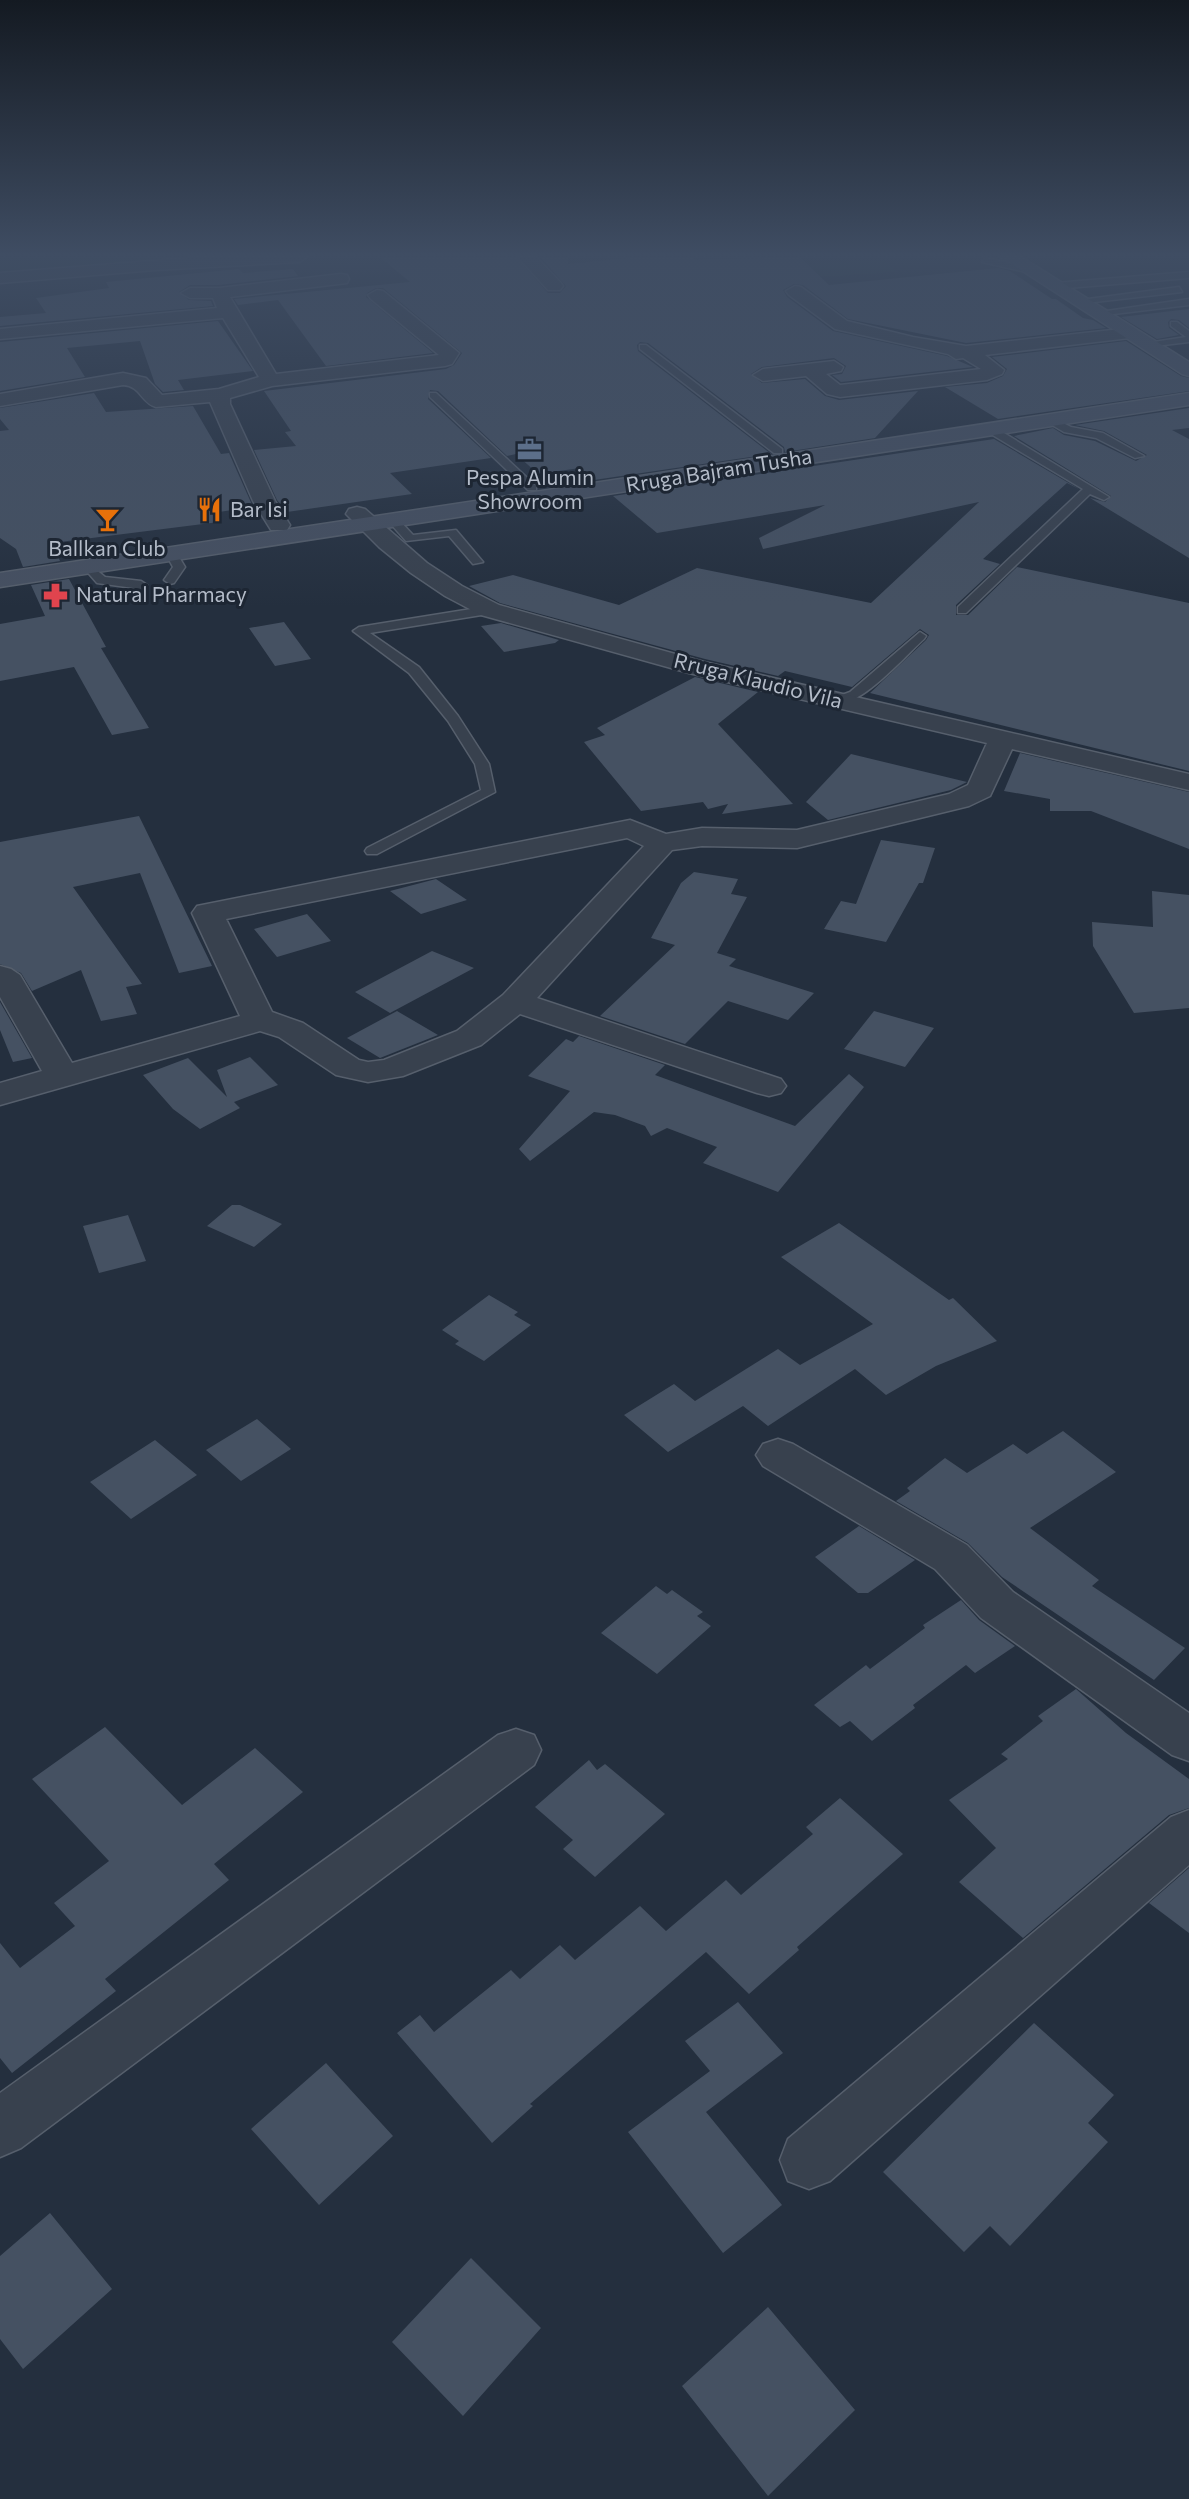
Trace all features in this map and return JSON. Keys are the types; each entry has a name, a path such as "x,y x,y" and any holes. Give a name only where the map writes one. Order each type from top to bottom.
{"main road":[{"path":"1175,374 1187,388"},
{"name":"Rruga Bajram Tusha","path":"8,563 279,525 362,520 394,521 1051,420 1187,388"},
{"name":"Rruga Bajram Tusha","path":"0,580 173,554 531,488 1187,388"}],"street":[{"path":"266,374 270,380"},
{"path":"0,400 123,379 137,379 147,385 156,401 221,394 270,380 326,374"},
{"path":"814,374 834,390 840,391 982,374"},
{"path":"221,394 220,404 264,501 279,525"},
{"name":"Rruga Klaudio Vila","path":"362,520 408,562 458,596 490,610 698,668 1189,782"},
{"path":"259,1021 208,913 630,829 663,843 702,838 797,839 959,800 980,790 1002,740"},
{"path":"0,1094 259,1021 276,1023 291,1030 341,1064 368,1072 391,1069 422,1059 469,1038 516,1002 663,843"},
{"path":"0,976 8,982 62,1076"},
{"path":"516,1002 769,1086"},
{"path":"778,1455 951,1557 997,1605 1189,1740"},
{"path":"0,2128 516,1749"},
{"path":"809,2160 1189,1833"}],"lane":[{"path":"678,374 778,451"},
{"path":"433,395 531,488"},
{"path":"1051,420 1068,430 1099,435 1139,456"},
{"path":"990,429 1104,497"},
{"path":"962,610 1090,488"},
{"path":"394,521 411,539 452,532 477,562"},
{"path":"170,580 179,567 173,554"},
{"path":"89,567 101,580 141,585"},
{"path":"372,851 488,792 482,764 453,719 414,670 359,631 490,610"},
{"path":"839,701 855,695 920,636"}],"building":[{"path":"0,374 83,374 85,377 0,391"},
{"path":"151,374 231,374 178,380 184,390 163,392 155,384"},
{"path":"408,374 667,374 771,454 594,480 580,468 538,474 516,454 507,456 438,391 430,390 428,399 491,458 390,473 412,494 287,512 277,500 254,450 296,446 285,432 291,431 264,391"},
{"path":"688,374 752,374 762,383 805,379 825,396 839,400 918,391 875,438 785,452 784,447"},
{"path":"915,374 841,382 832,375"},
{"path":"1004,374 1177,374 1189,378 1189,391 998,419 945,387 987,383"},
{"path":"94,393 106,412 193,406 221,454 229,453 253,507 212,513 219,522 52,543 60,561 23,567 16,549 0,538 0,431 9,430 0,419 0,408"},
{"path":"1189,408 1189,428 1172,430 1189,439 1189,558 1090,498 1105,502 1111,496 1014,436 1053,428 1064,435 1095,441 1136,461 1147,455 1104,431 1075,425"},
{"path":"994,439 1079,489 1067,483 983,559 1000,564 956,605 956,615 968,615 1017,567 1189,603 1189,771 870,693 926,640 929,635 920,629 852,687 785,671 778,676 705,659 500,603 469,586 513,575 619,605 697,568 871,603 979,502 763,549 759,538 825,505 657,533 613,496"},
{"path":"69,579 106,647 101,648 149,728 112,735 74,667 0,681 0,624 45,616 31,585"},
{"path":"284,622 311,659 275,666 249,628"},
{"path":"501,623 559,640 504,652 481,626"},
{"path":"695,677 758,692 718,724 793,804 722,814 728,804 708,809 703,802 641,811 584,742 605,735 597,728"},
{"path":"1020,753 1189,792 1189,849 1091,811 1050,811 1050,799 1004,791"},
{"path":"851,754 967,782 951,790 828,820 806,802"},
{"path":"139,816 212,966 179,973 140,873 73,887 142,984 126,987 137,1014 101,1021 81,970 32,991 21,973 0,964 0,842"},
{"path":"881,840 935,848 923,883 919,883 886,942 824,929 841,901 856,904"},
{"path":"694,872 738,879 731,894 747,897 717,953 736,959 729,966 814,993 788,1020 728,1001 685,1044 600,1016 675,945 651,938 681,883"},
{"path":"436,879 467,900 421,914 390,891"},
{"path":"1152,891 1189,895 1189,1008 1134,1013 1093,946 1092,922 1153,927"},
{"path":"307,914 331,941 277,957 254,929"},
{"path":"432,951 474,968 390,1013 355,992"},
{"path":"0,1002 32,1058 13,1062 0,1030"},
{"path":"397,1011 438,1035 380,1058 347,1038"},
{"path":"874,1011 934,1028 905,1067 844,1049"},
{"path":"579,1036 665,1065 655,1075 795,1126 849,1074 864,1087 778,1192 703,1163 717,1147 667,1128 651,1136 645,1126 615,1115 594,1112 530,1161 519,1149 570,1091 528,1076 566,1039 573,1042"},
{"path":"250,1057 278,1085 234,1102 240,1108 200,1129 173,1109 143,1075 188,1058 227,1097 217,1070"},
{"path":"232,1205 240,1205 282,1224 254,1247 207,1226"},
{"path":"128,1215 146,1261 99,1273 83,1226"},
{"path":"839,1223 949,1300 953,1298 997,1341 936,1366 886,1395 855,1369 768,1426 743,1406 668,1452 624,1415 674,1384 695,1401 778,1349 800,1365 873,1324 781,1257"},
{"path":"489,1295 518,1312 514,1315 531,1325 484,1361 455,1344 459,1341 442,1330"},
{"path":"257,1419 291,1449 241,1481 206,1450"},
{"path":"1063,1431 1116,1472 1030,1528 1099,1580 1092,1586 1185,1648 1154,1680 1002,1577 968,1543 896,1501 910,1491 907,1488 945,1458 967,1473 1013,1444 1027,1454"},
{"path":"155,1440 197,1475 131,1519 90,1482"},
{"path":"859,1526 915,1560 868,1593 858,1593 815,1557"},
{"path":"656,1586 667,1594 672,1590 703,1612 697,1616 711,1626 657,1674 601,1633"},
{"path":"961,1600 979,1620 1015,1646 975,1673 966,1665 913,1705 915,1708 872,1741 850,1721 840,1727 814,1705 866,1665 870,1669 925,1628 923,1625"},
{"path":"1076,1689 1126,1733 1189,1779 1189,1808 1169,1815 1023,1938 959,1882 996,1848 949,1800 1008,1759 1001,1754 1043,1721 1038,1716"},
{"path":"105,1727 182,1805 255,1748 303,1792 214,1864 229,1880 105,1979 116,1991 12,2073 0,2058 0,1943 20,1968 75,1926 54,1903 109,1861 32,1779"},
{"path":"589,1760 597,1770 605,1764 665,1814 595,1877 563,1849 573,1840 535,1807"},
{"path":"840,1798 903,1854 797,1947 799,1950 749,1994 706,1952 530,2104 533,2106 492,2143 397,2033 420,2015 434,2032 511,1970 520,1979 560,1945 575,1960 640,1906 666,1931 726,1880 741,1895 813,1834 806,1827"},
{"path":"1189,1868 1189,1933 1149,1903"},
{"path":"738,2002 783,2053 706,2112 782,2205 723,2253 628,2132 710,2071 685,2041"},
{"path":"1034,2023 1114,2095 1088,2123 1108,2142 1010,2246 990,2226 964,2252 883,2172"},
{"path":"326,2063 393,2136 319,2205 251,2129"},
{"path":"50,2213 112,2289 23,2369 0,2339 0,2256"},
{"path":"471,2258 541,2328 463,2416 392,2342"},
{"path":"768,2307 855,2410 768,2496 682,2386"}],"place":[{"name":"Pespa Alumin Showroom","path":"530,449"},
{"name":"Bar Isi","path":"210,510"},
{"name":"Ballkan Club","path":"107,520"},
{"name":"Natural Pharmacy","path":"56,595"}]}
